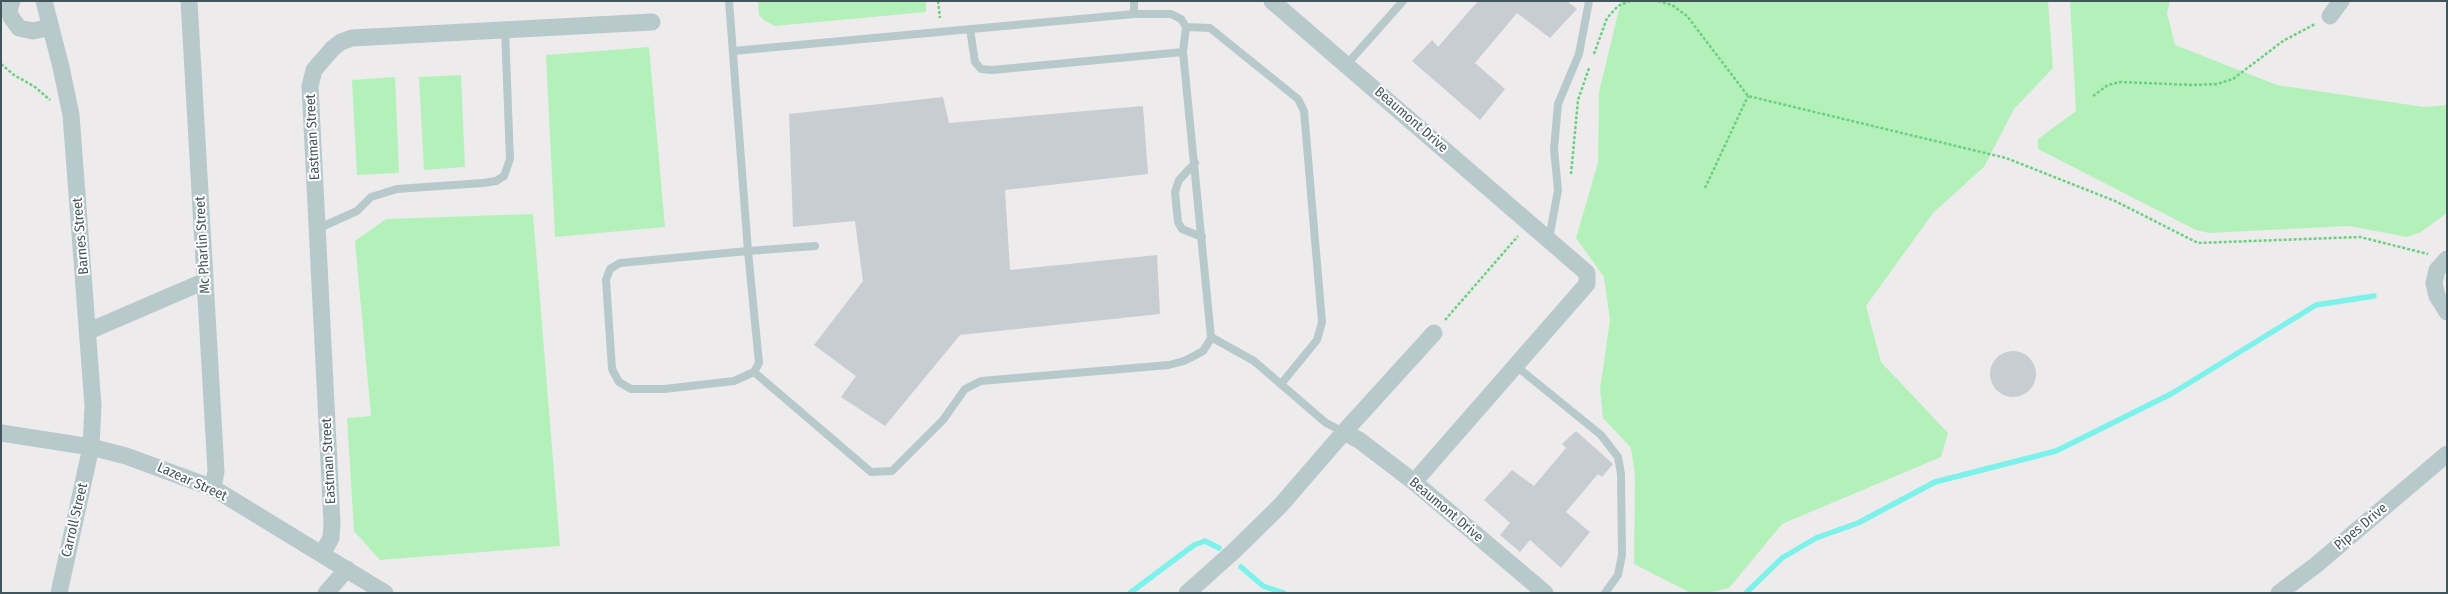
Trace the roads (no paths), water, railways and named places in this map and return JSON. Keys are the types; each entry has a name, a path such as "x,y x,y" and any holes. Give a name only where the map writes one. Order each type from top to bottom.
{"street":[{"path":"12,1 9,10 11,17 19,28 33,31 51,27"},
{"name":"Barnes Street","path":"44,1 71,115 89,331 93,406 91,447"},
{"name":"Mc Pharlin Street","path":"189,1 216,471 213,488"},
{"path":"2330,16 2341,1"},
{"name":"Beaumont Drive","path":"1281,4 1346,64 1549,238 1587,273 1587,284 1414,482"},
{"name":"Eastman Street","path":"322,554 331,538 332,523 310,86 314,70 326,54 341,42 352,38 652,22"},
{"path":"2447,259 2437,270 2434,283 2437,296 2447,312"},
{"path":"89,331 205,281"},
{"path":"1187,593 1234,552 1280,506 1434,332"},
{"name":"Beaumont Drive","path":"1344,432 1359,440 1414,482 1545,593"},
{"name":"Lazear Street","path":"1,433 91,447 151,464 213,488 385,593"},
{"name":"Carroll Street","path":"59,593 91,447"},
{"name":"Pipes Drive","path":"2278,593 2316,565 2445,459"},
{"path":"326,593 347,569"}],"lane":[{"path":"729,1 748,251 759,363 754,372 734,381 664,389 631,389 619,382 612,369 606,280 610,268 620,263 748,251 815,246"},
{"path":"1134,1 1134,14"},
{"path":"1346,64 1403,1"},
{"path":"1549,238 1558,190 1554,149 1558,104 1579,54 1589,1"},
{"path":"733,51 1134,14 1172,14 1181,19 1186,27 1183,52 1212,337 1203,351 1184,362 1169,365 981,381 965,389 943,420 892,471 871,472 754,372"},
{"path":"1186,27 1210,28 1298,98 1304,111 1322,322 1317,340 1281,384"},
{"path":"970,29 975,62 981,69 992,70 1183,52"},
{"path":"317,229 357,211 372,197 397,188 483,183 496,181 504,176 510,159 505,30"},
{"path":"1195,163 1179,180 1175,192 1178,222 1182,229 1202,237"},
{"path":"1212,337 1254,361 1326,423 1344,432"},
{"path":"1516,366 1600,435 1618,457 1621,474 1622,555 1618,574 1605,593"}],"waterway":[{"path":"1746,593 1782,558 1816,538 1858,523 1935,482 2056,451 2171,394 2316,305 2374,296"},
{"path":"1130,593 1194,545 1205,541 1219,548"},
{"path":"1241,567 1263,586 1284,593"}]}
